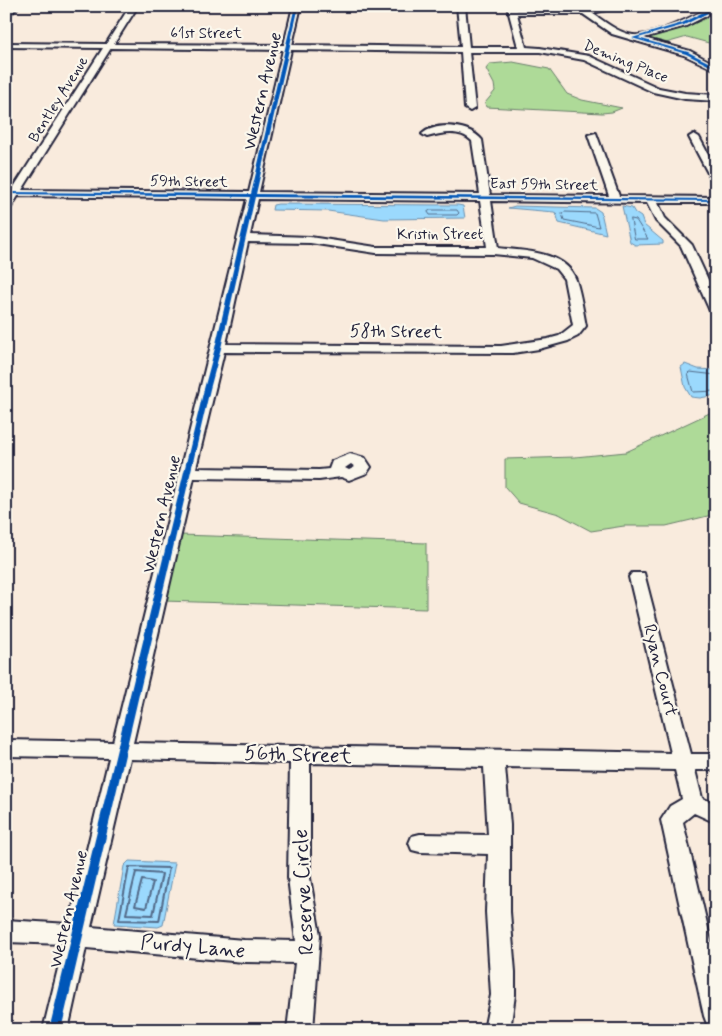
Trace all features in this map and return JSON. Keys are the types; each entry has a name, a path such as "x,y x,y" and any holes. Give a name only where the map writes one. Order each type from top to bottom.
{"street":[{"path":"6,16 15,6"},
{"name":"Bentley Avenue","path":"6,207 11,193 134,6"},
{"name":"Western Avenue","path":"55,1030 218,348 297,6"},
{"path":"461,6 470,108"},
{"path":"522,49 511,9 585,12 620,6"},
{"path":"634,38 683,24 713,9"},
{"path":"585,12 606,28 687,53 715,68"},
{"name":"61st Street","path":"6,45 466,49"},
{"name":"Deming Place","path":"466,49 522,49 556,52 586,58 656,90 684,96 716,98"},
{"path":"427,134 452,130 474,137 479,148 493,251"},
{"path":"592,136 615,199"},
{"path":"694,137 716,179"},
{"name":"59th Street","path":"11,193 372,196"},
{"name":"East 59th Street","path":"372,196 716,200"},
{"path":"651,199 660,219 686,245 716,311"},
{"name":"Kristin Street","path":"242,238 310,240 376,250 493,251 534,255 560,266 570,279 580,326 572,335"},
{"name":"58th Street","path":"218,348 491,350 528,347 572,335"},
{"path":"187,473 319,475 339,473"},
{"name":"Ryan Court","path":"638,577 684,762"},
{"name":"56th Street","path":"6,748 300,754 494,761 589,759"},
{"name":"Reserve Circle","path":"300,754 300,878 308,952 300,1030"},
{"path":"589,759 716,762"},
{"path":"494,761 500,846 498,912 503,972 497,1030"},
{"path":"684,762 693,803"},
{"path":"693,803 716,814"},
{"path":"693,803 678,812 672,820 716,1016"},
{"path":"420,843 500,846"},
{"path":"6,931 55,932 77,936"},
{"name":"Purdy Lane","path":"77,936 244,951 308,952"}],"green space":[{"path":"716,14 716,45 687,37 666,43 645,38 688,26"},
{"path":"513,62 549,69 567,94 582,100 622,108 602,113 486,107 485,103 495,91 494,84 486,69 490,64"},
{"path":"716,410 716,514 666,526 624,526 591,531 559,514 519,503 505,487 505,459 575,457 626,452"},
{"path":"180,535 426,543 426,609 163,601"}],"water":[{"path":"273,205 458,205 463,206 465,218 384,219 328,211 272,210"},
{"path":"515,206 595,208 601,212 606,234 559,223 554,212 508,208"},
{"path":"622,206 632,208 641,217 644,225 663,241 663,244 635,245 630,242"},
{"path":"685,364 698,369 716,370 716,395 700,398 691,397 685,387 681,367"},
{"path":"129,861 175,863 163,925 158,927 114,924 124,866"}],"cycle path":[{"path":"55,1030 218,348 297,6"},
{"path":"634,38 683,24 711,10 712,6"},
{"path":"634,38 687,53 716,68"},
{"path":"6,193 716,200"}]}
